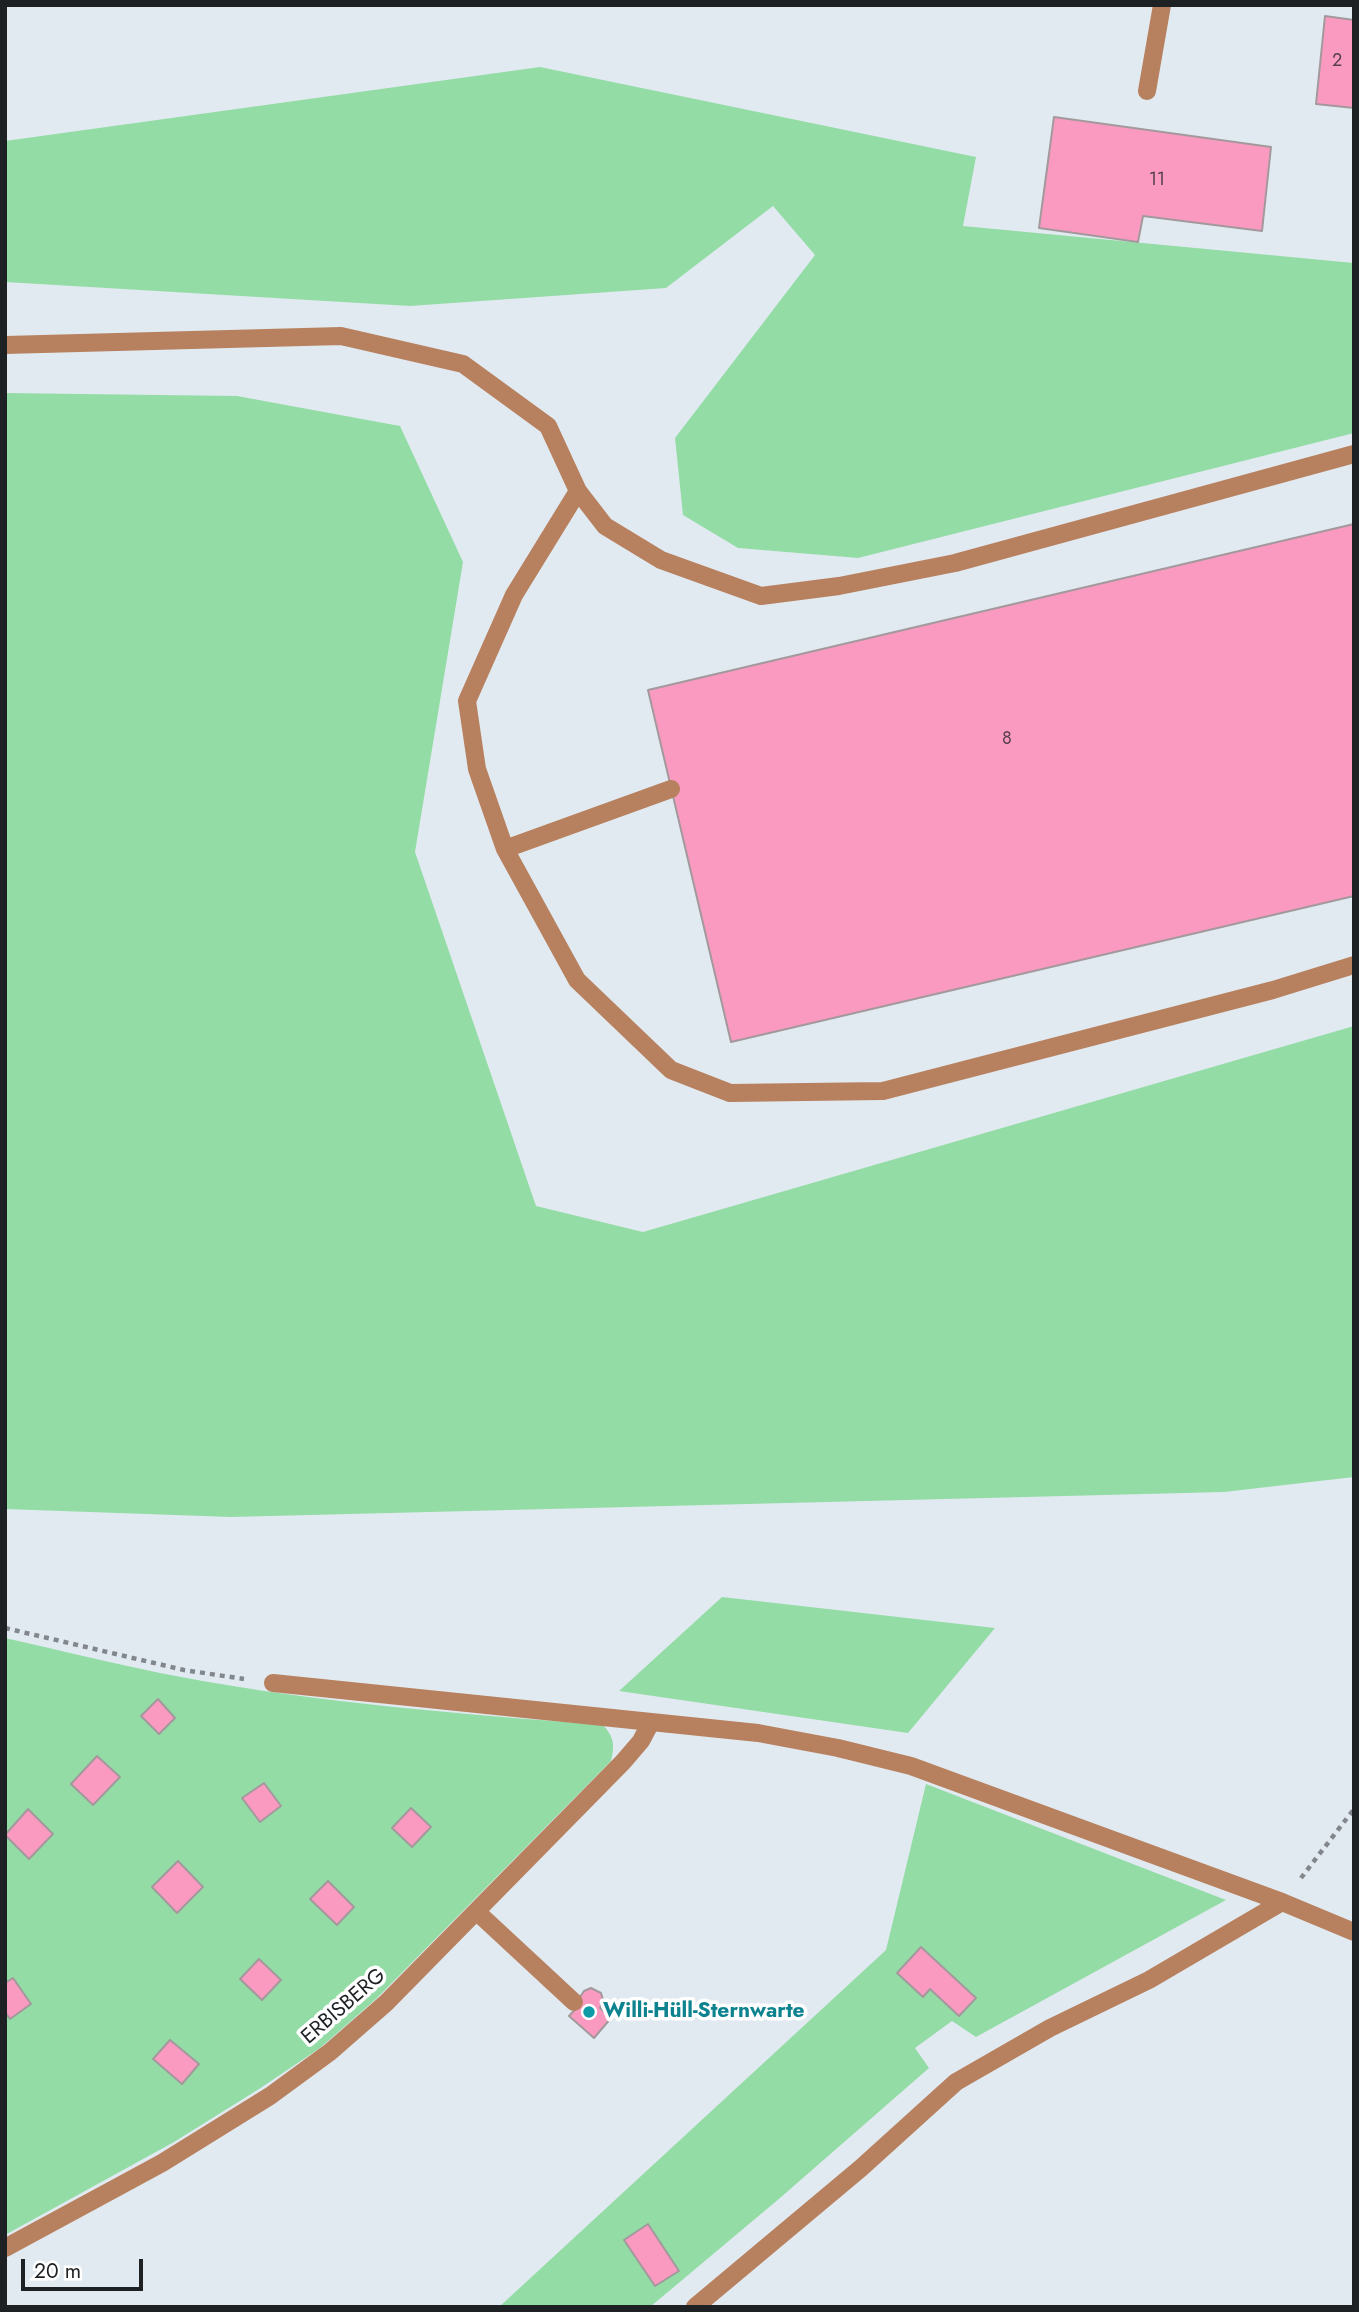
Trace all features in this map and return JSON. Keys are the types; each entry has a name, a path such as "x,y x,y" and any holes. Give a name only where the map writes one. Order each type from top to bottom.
{"lane":[{"path":"1147,91 1162,5"},
{"path":"5,345 341,336 463,365 548,426 578,491 605,526 661,560 761,596 839,586 955,563 1354,454"},
{"path":"578,491 514,595 467,701 477,769 505,849 577,980 671,1070 730,1093 883,1091 1273,990 1354,965"},
{"path":"505,849 671,789"},
{"path":"273,1684 758,1733 838,1748 911,1766 1282,1902 1354,1932"},
{"name":"ERBISBERG","path":"5,2248 162,2163 270,2096 330,2052 386,2003 623,1762 640,1741 650,1722"},
{"path":"695,2307 861,2168 956,2082 1050,2028 1149,1980 1282,1902"},
{"path":"477,1912 574,2002"}],"path":[{"path":"5,1628 184,1670 273,1684"},
{"path":"1282,1902 1354,1809"}],"green space":[{"path":"540,67 976,157 963,226 1354,263 1354,433 858,558 738,548 683,515 675,438 815,255 773,206 666,288 410,306 5,282 5,141"},
{"path":"5,393 237,396 400,426 463,562 415,852 536,1206 643,1232 1354,1026 1354,1477 1224,1492 231,1517 5,1509"},
{"path":"722,1597 995,1628 908,1733 619,1691"},
{"path":"5,1638 159,1673 286,1694 444,1712 603,1725 613,1746 611,1761 376,1999 320,2048 174,2142 5,2235"},
{"path":"926,1784 1226,1900 976,2037 952,2021 915,2048 929,2068 650,2307 499,2307 886,1950"}],"building":[{"path":"1325,16 1354,20 1354,108 1316,104"},
{"path":"1054,117 1271,147 1262,231 1143,216 1138,242 1039,228"},
{"path":"1354,524 1354,896 731,1042 648,690"},
{"path":"158,1699 175,1718 159,1734 141,1716"},
{"path":"97,1756 120,1777 93,1805 71,1784"},
{"path":"264,1783 281,1806 260,1822 242,1798"},
{"path":"411,1808 431,1827 412,1847 392,1828"},
{"path":"28,1809 53,1834 29,1859 5,1835"},
{"path":"178,1861 203,1887 177,1913 152,1887"},
{"path":"328,1881 354,1907 337,1925 310,1899"},
{"path":"921,1947 976,1998 959,2016 930,1989 923,1997 897,1973"},
{"path":"259,1959 281,1980 262,2000 240,1979"},
{"path":"13,1978 31,2004 10,2019 5,2012 5,1983"},
{"name":"Willi-Hüll-Sternwarte","path":"591,1988 601,1993 603,2000 600,2008 611,2018 594,2038 569,2016 581,2003 580,1997 584,1991"},
{"path":"170,2040 199,2064 182,2084 153,2059"},
{"path":"648,2224 679,2271 655,2286 624,2240"}],"place":[{"name":"Willi-Hüll-Sternwarte","path":"589,2012"}]}
